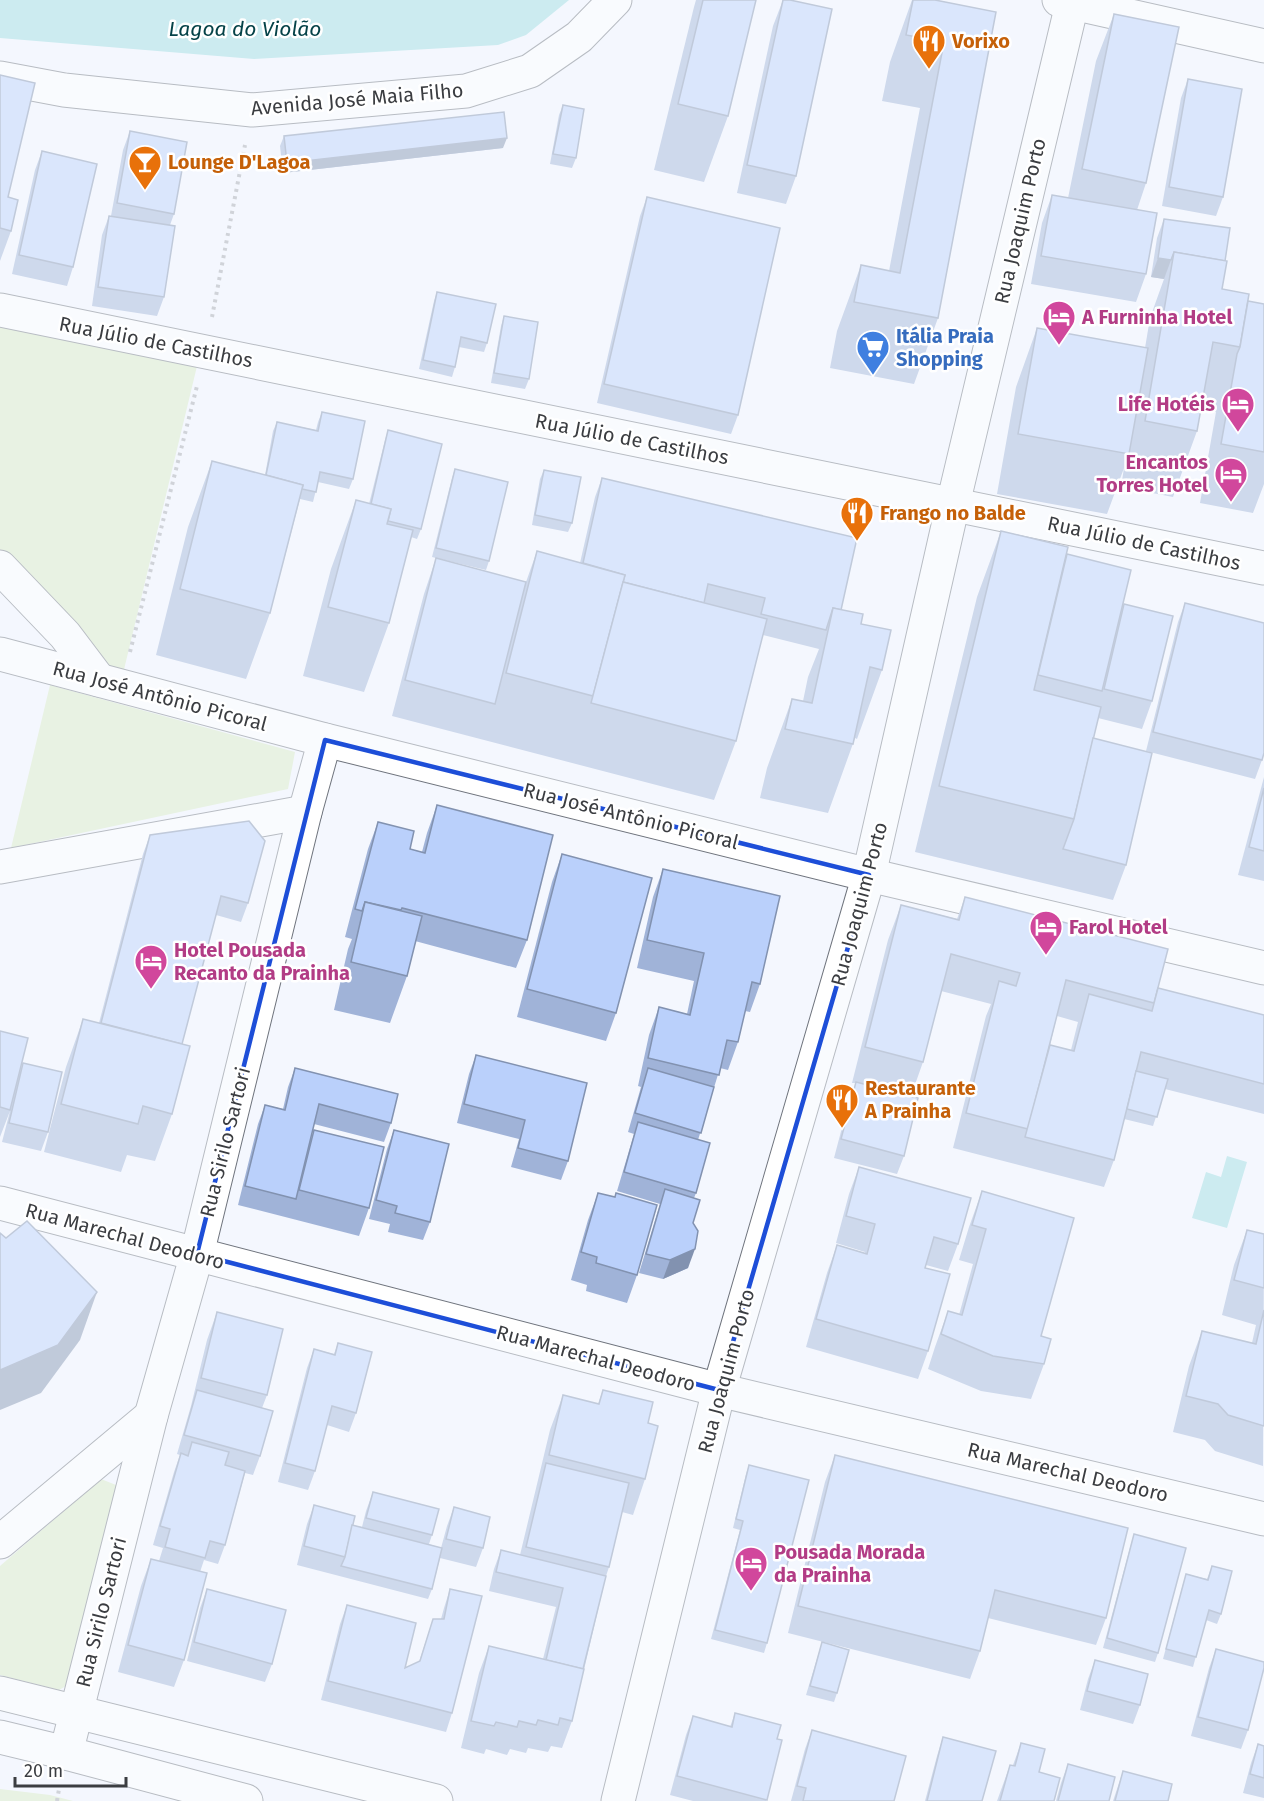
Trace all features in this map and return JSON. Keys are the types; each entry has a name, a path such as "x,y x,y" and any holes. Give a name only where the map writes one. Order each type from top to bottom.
{"street":[{"name":"Avenida José Maia Filho","path":"0,78 64,90 252,110 466,91 530,71 579,37 615,0"},
{"path":"1068,1 1264,46"},
{"name":"Rua Joaquim Porto","path":"618,1801 719,1390 869,875 1068,1"},
{"name":"Rua Júlio de Castilhos","path":"0,310 1264,568"},
{"path":"0,567 110,683"},
{"path":"0,593 110,683"},
{"name":"Rua José Antônio Picoral","path":"0,654 325,740 869,875 1264,968"},
{"name":"Rua Sirilo Sartori","path":"66,1753 152,1416 197,1254 305,812 325,740"},
{"path":"0,867 305,812"},
{"name":"Rua Marechal Deodoro","path":"0,1203 719,1390 1264,1519"},
{"path":"0,1542 152,1416"},
{"path":"0,1693 436,1801"},
{"path":"0,1737 246,1801"}],"path":[{"path":"110,683 205,352 252,110"}],"highlighted area":[{"path":"325,740 869,875 719,1390 197,1254"}],"green space":[{"path":"0,320 198,362 121,682 0,554"},
{"path":"50,685 295,752 288,789 11,848"},
{"path":"101,1479 121,1487 75,1681 59,1690 0,1675 0,1566"},
{"path":"0,1789 50,1795 73,1801 0,1801"}],"water":[{"name":"Lagoa do Violão","path":"0,0 569,0 526,35 498,45 254,59 0,38"},
{"path":"1227,1156 1247,1162 1227,1228 1192,1218 1206,1172 1221,1177"}],"building":[{"path":"703,0 756,0 728,116 678,104"},
{"path":"783,0 832,9 796,176 747,165"},
{"path":"913,0 935,0 996,12 938,318 854,302 861,265 900,273 944,42 906,35"},
{"path":"1114,14 1179,27 1146,183 1082,169"},
{"path":"0,75 35,83 8,197 18,200 11,231 0,228"},
{"path":"1188,79 1242,89 1223,197 1169,187"},
{"path":"563,105 584,109 576,158 553,154"},
{"path":"504,112 507,138 287,163 284,136"},
{"name":"Lounge D'Lagoa","path":"130,131 187,142 174,214 117,203"},
{"path":"42,151 97,164 73,267 19,255"},
{"path":"1052,195 1157,213 1146,274 1041,256"},
{"path":"647,197 780,228 738,415 604,384"},
{"path":"109,216 175,226 164,297 98,287"},
{"path":"1164,219 1230,228 1225,261 1174,252 1171,260 1158,258"},
{"path":"1174,252 1227,261 1222,289 1249,294 1240,347 1213,342 1197,431 1145,421"},
{"path":"437,292 496,304 487,343 461,337 455,367 423,360"},
{"path":"1248,301 1264,304 1264,452 1221,444"},
{"path":"504,316 538,322 529,379 494,373"},
{"path":"1037,328 1148,348 1129,454 1018,434"},
{"path":"322,412 365,421 353,479 320,472 316,492 302,489 303,485 266,475 277,422 318,431"},
{"path":"388,430 442,444 421,529 388,521 391,509 371,504"},
{"path":"212,461 303,485 270,613 180,589"},
{"path":"455,469 508,482 489,561 436,548"},
{"path":"544,470 581,477 572,523 535,515"},
{"path":"602,478 857,538 841,610 833,608 826,630 761,614 765,598 708,584 704,603 623,582 625,575 583,563"},
{"path":"356,500 391,509 387,524 413,530 389,623 328,607"},
{"path":"1001,531 1068,547 1034,690 1101,707 1074,819 939,786"},
{"path":"537,551 625,575 593,696 506,673"},
{"path":"1067,554 1131,570 1102,691 1038,675"},
{"path":"436,558 526,582 495,704 405,680"},
{"path":"623,582 767,619 736,741 591,703"},
{"path":"1185,603 1264,623 1264,753 1262,760 1153,732"},
{"path":"1124,604 1173,616 1152,701 1104,689"},
{"path":"833,608 863,614 861,624 891,630 882,670 870,667 853,744 785,729 792,699 812,703"},
{"path":"1093,738 1152,753 1126,865 1063,849 1074,819"},
{"path":"1264,788 1264,851 1249,847"},
{"path":"437,805 553,835 527,940 402,908 401,910 365,902 362,911 355,909 378,822 414,831 410,849 425,853"},
{"name":"Hotel Pousada Recanto da Prainha","path":"249,821 265,841 248,903 221,896 182,1044 101,1023 150,835"},
{"path":"562,854 652,878 616,1013 527,989"},
{"path":"663,869 780,896 760,984 752,982 738,1042 727,1040 719,1075 648,1058 659,1007 690,1015 704,953 647,940"},
{"path":"965,897 1168,949 1154,1003 1066,980 1028,1129 966,1113 999,981 1016,986 1020,973 951,954 923,1062 865,1047 901,905 959,920"},
{"path":"365,902 422,916 407,976 351,962"},
{"path":"1158,988 1264,1015 1264,1084 1141,1052 1114,1160 1025,1137 1050,1045 1074,1051 1089,994 1152,1011"},
{"path":"83,1019 190,1046 172,1114 143,1106 138,1124 61,1104"},
{"path":"0,1031 28,1038 10,1110 0,1107"},
{"path":"476,1055 587,1083 568,1161 518,1148 525,1120 464,1104"},
{"path":"23,1063 62,1072 48,1132 9,1123"},
{"path":"295,1068 398,1094 391,1123 319,1104 296,1199 245,1186 265,1105 285,1110"},
{"path":"648,1068 714,1087 701,1133 635,1113"},
{"path":"1136,1071 1168,1079 1157,1117 1127,1109"},
{"path":"856,1082 918,1098 904,1156 841,1139"},
{"path":"638,1122 710,1143 696,1193 624,1172"},
{"path":"314,1130 384,1147 369,1208 299,1190"},
{"path":"394,1130 449,1144 430,1222 395,1213 397,1206 376,1200"},
{"path":"859,1167 971,1198 958,1244 934,1237 925,1268 950,1274 928,1351 816,1319 837,1245 867,1254 875,1224 846,1216"},
{"path":"665,1189 700,1200 693,1223 698,1231 695,1249 670,1260 646,1254"},
{"path":"982,1191 1074,1218 1041,1336 1051,1339 1044,1364 993,1356 941,1334 948,1311 962,1315 986,1229 972,1225"},
{"path":"598,1193 615,1197 616,1193 657,1205 637,1275 596,1263 597,1257 581,1252"},
{"path":"27,1221 97,1292 58,1345 0,1370 0,1233 6,1238"},
{"path":"1247,1230 1264,1234 1264,1288 1234,1280"},
{"path":"1264,1310 1264,1426 1228,1415 1218,1404 1186,1396 1202,1331 1256,1344"},
{"path":"217,1312 283,1329 267,1395 201,1378"},
{"path":"338,1343 372,1352 356,1413 332,1406 315,1471 285,1463 314,1349 335,1355"},
{"path":"197,1390 273,1411 260,1456 184,1435"},
{"path":"603,1390 653,1402 648,1423 658,1426 645,1479 549,1455 563,1395 599,1404"},
{"path":"192,1442 229,1452 225,1465 245,1471 225,1545 210,1541 205,1558 165,1547 170,1529 160,1526 181,1453 188,1456"},
{"path":"835,1455 1128,1528 1106,1618 995,1590 980,1651 798,1606"},
{"path":"546,1463 629,1483 609,1567 526,1547"},
{"name":"Pousada Morada da Prainha","path":"749,1465 809,1480 767,1643 715,1630 743,1521 736,1519"},
{"path":"373,1492 439,1509 432,1535 366,1518"},
{"path":"314,1505 355,1516 345,1557 304,1546"},
{"path":"454,1507 490,1517 483,1548 446,1539"},
{"path":"352,1525 442,1548 432,1589 341,1566"},
{"path":"1134,1534 1186,1548 1158,1653 1107,1638"},
{"path":"501,1550 606,1576 583,1669 546,1660 563,1588 496,1572"},
{"path":"151,1559 207,1573 184,1660 128,1645"},
{"path":"1212,1566 1232,1571 1221,1614 1209,1610 1196,1657 1166,1649 1186,1574 1208,1580"},
{"path":"207,1589 286,1610 272,1664 194,1642"},
{"path":"450,1589 482,1596 452,1713 328,1681 347,1605 416,1623 405,1668 420,1661 433,1619 444,1619"},
{"path":"822,1642 849,1650 837,1693 810,1686"},
{"path":"489,1646 584,1669 572,1721 560,1718 558,1725 538,1720 536,1725 519,1721 517,1727 496,1722 494,1726 471,1721"},
{"path":"1216,1649 1264,1662 1248,1730 1198,1717"},
{"path":"1095,1660 1148,1674 1140,1705 1087,1691"},
{"path":"735,1713 781,1725 777,1739 782,1740 767,1800 677,1776 693,1716 732,1727"},
{"path":"812,1730 906,1756 894,1801 803,1801 806,1788 797,1786"},
{"path":"943,1737 996,1751 982,1801 927,1801"},
{"path":"1021,1743 1045,1749 1039,1772 1060,1778 1054,1801 1000,1801 1010,1765 1015,1766"},
{"path":"1258,1744 1264,1746 1264,1778 1250,1774"},
{"path":"1068,1764 1115,1777 1109,1801 1058,1801"},
{"path":"1123,1771 1172,1784 1168,1801 1115,1801"}],"place":[{"name":"Vorixo","path":"929,70"},
{"name":"Lounge D'Lagoa","path":"145,191"},
{"name":"A Furninha Hotel","path":"1059,346"},
{"name":"Itália Praia Shopping","path":"873,376"},
{"name":"Life Hotéis","path":"1238,433"},
{"name":"Encantos Torres Hotel","path":"1231,503"},
{"name":"Frango no Balde","path":"857,542"},
{"name":"Farol Hotel","path":"1046,956"},
{"name":"Hotel Pousada Recanto da Prainha","path":"151,990"},
{"name":"Restaurante A Prainha","path":"842,1129"},
{"name":"Pousada Morada da Prainha","path":"751,1592"}]}
